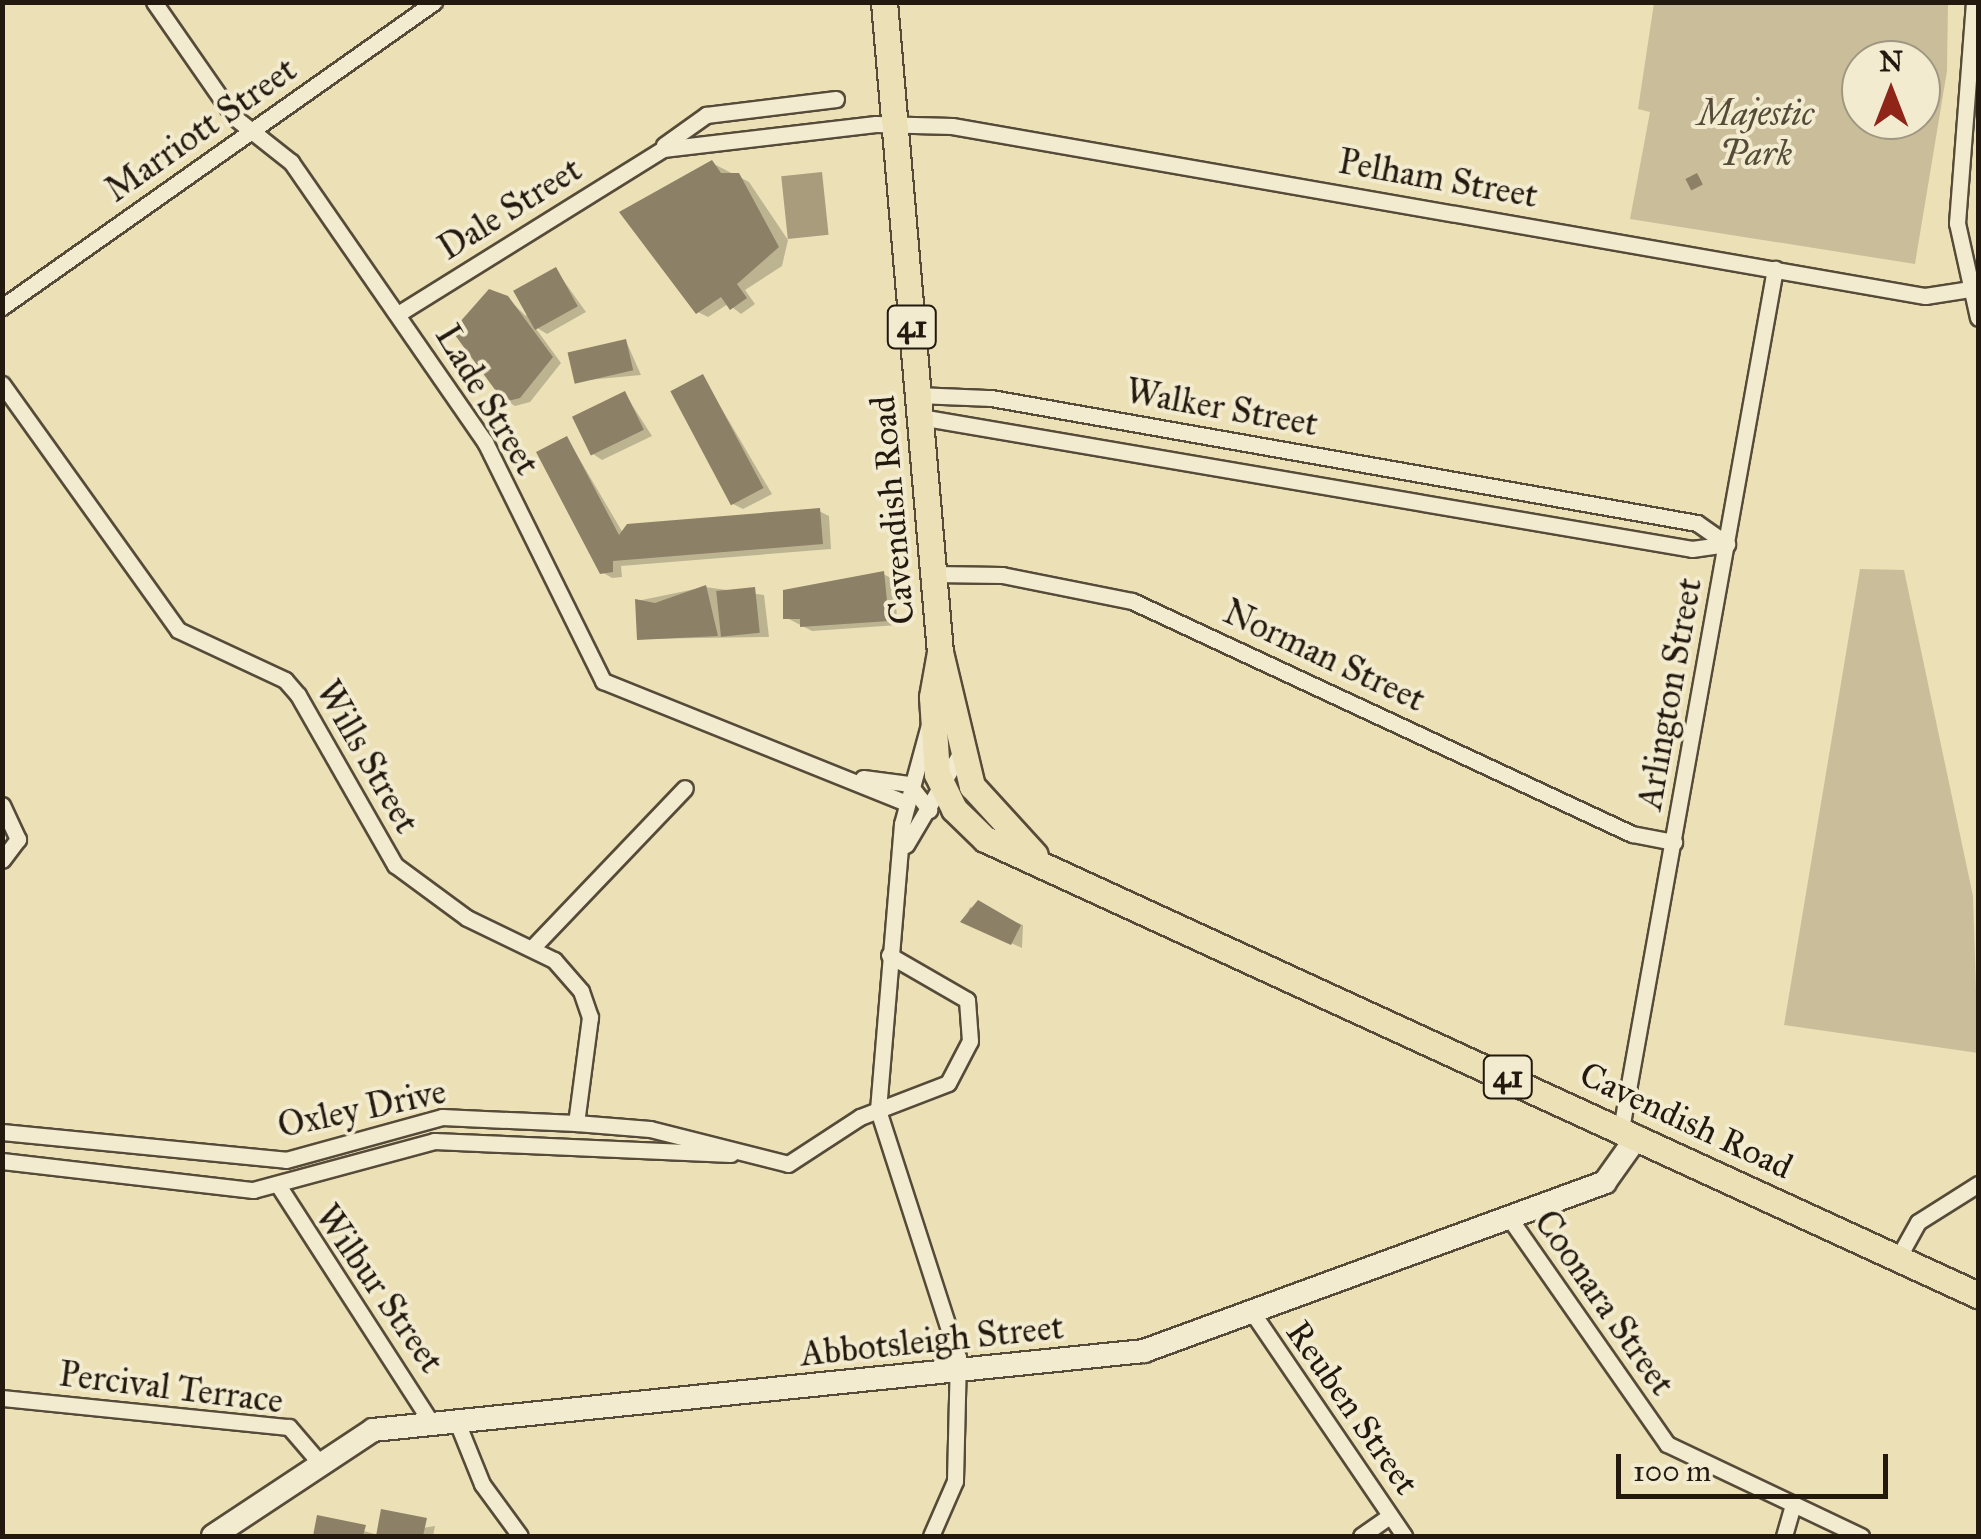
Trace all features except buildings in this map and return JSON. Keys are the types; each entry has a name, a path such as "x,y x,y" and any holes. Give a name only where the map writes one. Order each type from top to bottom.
{"main road":[{"name":"Cavendish Road","path":"884,2 940,652 960,752 981,800 1038,858"},
{"name":"Cavendish Road","path":"940,652 932,718 935,798 985,839 1038,858 1978,1295"}],"street":[{"name":"Lade Street","path":"154,2 252,131 286,155 486,442 604,681 863,778 906,802"},
{"name":"Marriott Street","path":"2,306 434,2"},
{"path":"1974,2 1956,223 1978,318"},
{"name":"Dale Street","path":"398,314 653,154 700,116 836,98"},
{"name":"Dale Street","path":"653,154 895,124"},
{"name":"Pelham Street","path":"895,124 952,126 1925,296 1970,289"},
{"name":"Arlington Street","path":"1629,1133 1674,842 1775,268"},
{"name":"Wills Street","path":"2,384 178,630 286,680 395,864 467,918 532,948 581,991 590,1017 576,1123"},
{"name":"Walker Street","path":"919,406 980,396 1697,523 1726,544"},
{"name":"Walker Street","path":"919,406 1692,550 1726,544"},
{"path":"1511,518 1516,490"},
{"name":"Norman Street","path":"934,574 1002,576 1132,600 1632,834 1674,842"},
{"path":"931,1536 955,1481 957,1374 878,1110 889,956 906,845 906,802 932,718"},
{"path":"906,845 960,752"},
{"name":"Lade Street","path":"863,778 910,784"},
{"path":"910,784 935,798"},
{"path":"532,948 684,788"},
{"path":"2,805 18,838 2,860"},
{"name":"Oxley Drive","path":"2,1162 280,1188 434,1141 730,1154 788,1164 878,1110 948,1083 973,1024 966,1000 889,956"},
{"name":"Oxley Drive","path":"2,1132 286,1160 442,1117 650,1129 730,1154"},
{"name":"Abbotsleigh Street","path":"213,1536 319,1462 373,1430 957,1374 1144,1351 1605,1182 1629,1133"},
{"path":"1898,1258 1918,1222 1978,1184"},
{"name":"Wilbur Street","path":"280,1188 432,1424"},
{"name":"Coonara Street","path":"1508,1216 1667,1444 1862,1536"},
{"name":"Reuben Street","path":"1252,1312 1404,1536"},
{"name":"Percival Terrace","path":"2,1398 290,1427 319,1462"},
{"path":"457,1422 482,1484 520,1536"},
{"path":"1784,1536 1792,1504"},
{"path":"1362,1536 1390,1516"}],"green space":[{"name":"Majestic Park","path":"1654,3 1948,3 1947,71 1941,107 1941,40 1841,40 1841,140 1936,140 1915,264 1630,219 1650,112 1638,109"},
{"path":"1860,569 1904,570 1973,896 1978,1053 1784,1025"}],"shaded area":[{"path":"822,172 829,235 788,239 781,176"}]}
